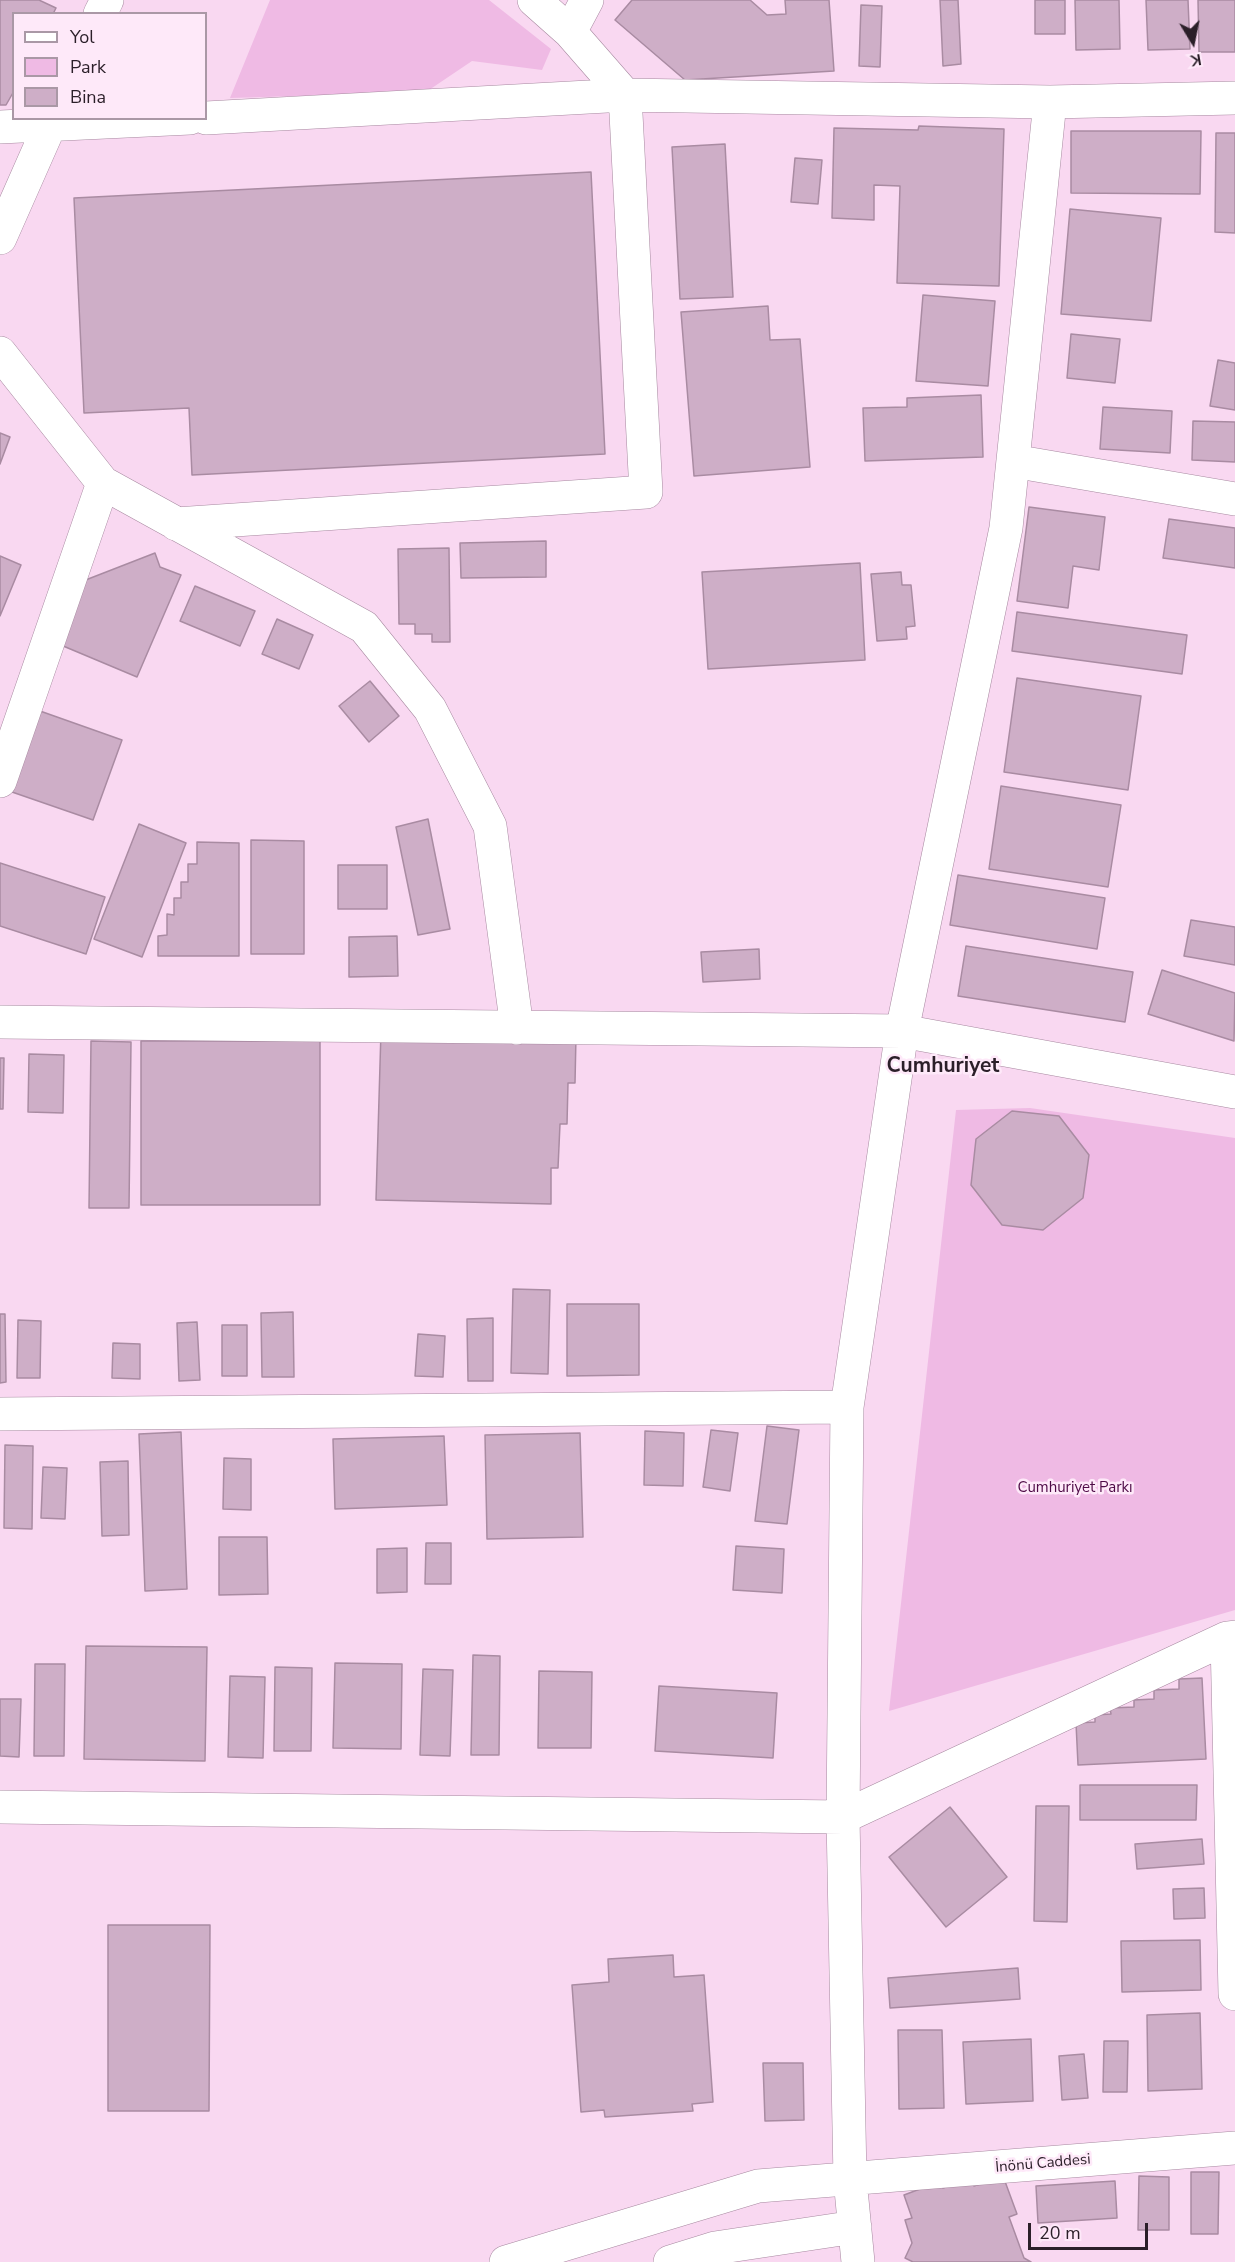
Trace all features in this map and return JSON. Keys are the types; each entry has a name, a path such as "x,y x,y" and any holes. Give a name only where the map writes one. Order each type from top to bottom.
{"street":[{"path":"176,524 646,492 625,95 570,32 534,0"},
{"path":"570,32 587,0"},
{"path":"207,118 625,95 1050,102 1235,98"},
{"path":"858,2262 850,2179 843,1817 847,1407 902,1031 1006,528 1050,102"},
{"path":"0,127 52,122 121,120"},
{"path":"0,238 52,122"},
{"path":"0,353 103,483 364,627 430,709 490,826 517,1028"},
{"path":"1013,461 1235,499"},
{"path":"0,781 103,483"},
{"path":"0,1022 902,1031 1235,1092"},
{"path":"0,1414 847,1407"},
{"path":"0,1807 843,1817 1231,1637 1235,1994"},
{"name":"İnönü Caddesi","path":"506,2262 758,2186 1235,2148"},
{"path":"670,2262 715,2248 855,2226"}],"green space":[{"path":"270,0 489,0 551,49 542,70 472,61 426,92 230,98"},
{"name":"Cumhuriyet Parkı","path":"1030,1108 1235,1138 1235,1610 889,1711 956,1110"}],"building":[{"path":"0,0 39,0 56,8 54,12 12,12 12,94 6,105 0,105"},
{"path":"632,0 750,0 767,15 786,14 785,0 829,0 834,71 685,80 615,20"},
{"path":"940,0 958,0 961,64 943,66"},
{"path":"1035,0 1065,0 1065,34 1035,34"},
{"path":"1075,0 1119,0 1120,49 1076,50"},
{"path":"1146,0 1188,0 1190,49 1148,50"},
{"path":"1198,0 1235,0 1235,52 1199,52"},
{"path":"861,5 882,6 880,67 859,66"},
{"path":"919,126 1004,129 999,286 897,283 900,186 874,185 874,220 832,218 834,128 918,130"},
{"path":"1071,131 1201,131 1200,194 1071,193"},
{"path":"1216,133 1235,133 1235,233 1215,232"},
{"path":"725,144 733,297 680,299 672,147"},
{"path":"795,158 822,160 818,204 791,202"},
{"path":"591,172 605,454 192,475 189,408 84,413 74,198"},
{"path":"1070,209 1161,218 1151,321 1061,314"},
{"path":"923,295 995,301 988,386 916,381"},
{"path":"768,306 770,340 800,339 810,467 694,476 681,312"},
{"path":"1071,334 1120,339 1115,383 1067,378"},
{"path":"1218,360 1235,363 1235,410 1210,406"},
{"path":"981,395 983,457 865,461 863,408 907,407 907,398"},
{"path":"1103,407 1172,411 1170,453 1100,449"},
{"path":"1193,421 1235,422 1235,462 1192,460"},
{"path":"0,433 10,437 0,464"},
{"path":"1029,507 1105,517 1099,570 1073,566 1068,608 1017,601"},
{"path":"1169,519 1235,528 1235,568 1163,558"},
{"path":"546,541 546,577 461,578 460,543"},
{"path":"449,548 450,642 432,642 432,634 415,634 415,624 399,624 398,549"},
{"path":"155,553 160,567 181,575 137,677 56,643 83,581"},
{"path":"0,556 21,565 0,616"},
{"path":"860,563 865,660 708,669 702,572"},
{"path":"901,572 902,585 911,585 915,626 906,627 907,639 877,641 871,574"},
{"path":"195,586 255,611 240,646 180,621"},
{"path":"1017,612 1187,635 1182,674 1012,651"},
{"path":"277,619 313,635 299,669 262,654"},
{"path":"1017,678 1141,696 1128,790 1004,772"},
{"path":"370,681 399,716 369,742 339,706"},
{"path":"40,711 122,740 93,820 12,792"},
{"path":"1001,786 1121,805 1108,887 989,869"},
{"path":"428,819 450,929 418,935 396,827"},
{"path":"139,824 186,843 142,957 94,939"},
{"path":"251,840 304,841 304,954 251,954"},
{"path":"197,842 239,843 239,956 158,956 158,936 167,935 167,914 174,915 174,898 181,898 181,882 188,882 188,864 197,864"},
{"path":"0,863 105,897 86,954 0,926"},
{"path":"338,865 387,865 387,909 338,909"},
{"path":"958,875 1105,898 1097,949 950,925"},
{"path":"1191,920 1235,927 1235,965 1184,956"},
{"path":"397,936 398,976 349,977 349,937"},
{"path":"966,946 1133,972 1125,1022 958,996"},
{"path":"759,949 760,979 703,982 701,952"},
{"path":"1162,970 1235,993 1234,1041 1148,1014"},
{"path":"381,1031 576,1036 575,1083 568,1083 567,1124 560,1124 558,1168 551,1168 551,1204 376,1200"},
{"path":"91,1041 131,1042 129,1208 89,1208"},
{"path":"141,1041 320,1041 320,1205 141,1205"},
{"path":"29,1054 64,1055 63,1113 28,1112"},
{"path":"0,1058 4,1058 3,1109 0,1109"},
{"path":"1012,1111 1059,1116 1089,1155 1083,1198 1043,1230 1002,1225 971,1185 976,1139"},
{"path":"513,1289 550,1290 548,1374 511,1373"},
{"path":"567,1304 639,1304 639,1375 567,1376"},
{"path":"293,1312 294,1377 262,1377 261,1313"},
{"path":"0,1314 5,1314 6,1382 0,1383"},
{"path":"493,1318 493,1381 468,1381 467,1319"},
{"path":"18,1320 41,1321 40,1378 17,1378"},
{"path":"197,1322 200,1380 179,1381 177,1323"},
{"path":"222,1325 247,1325 247,1376 222,1376"},
{"path":"418,1334 445,1336 443,1377 415,1376"},
{"path":"113,1343 140,1344 140,1379 112,1378"},
{"path":"767,1426 799,1430 787,1524 755,1521"},
{"path":"711,1430 738,1433 730,1491 703,1487"},
{"path":"645,1431 684,1433 683,1486 644,1485"},
{"path":"181,1432 187,1589 145,1591 139,1434"},
{"path":"580,1433 583,1537 487,1539 485,1435"},
{"path":"444,1436 447,1505 335,1509 333,1439"},
{"path":"5,1445 33,1446 32,1529 4,1528"},
{"path":"224,1458 251,1459 251,1510 223,1509"},
{"path":"128,1461 129,1535 102,1536 100,1462"},
{"path":"43,1467 67,1468 65,1519 41,1518"},
{"path":"219,1537 267,1537 268,1594 219,1595"},
{"path":"426,1543 451,1543 451,1584 425,1584"},
{"path":"736,1546 784,1549 782,1593 733,1590"},
{"path":"407,1548 407,1592 377,1593 377,1549"},
{"path":"86,1646 207,1647 205,1761 84,1759"},
{"path":"473,1655 500,1656 499,1755 471,1755"},
{"path":"335,1663 402,1664 401,1749 333,1748"},
{"path":"35,1664 65,1664 64,1756 34,1756"},
{"path":"275,1667 312,1668 311,1751 274,1751"},
{"path":"423,1669 453,1670 450,1756 420,1755"},
{"path":"539,1671 592,1672 591,1748 538,1748"},
{"path":"230,1676 265,1677 263,1758 228,1757"},
{"path":"1202,1678 1206,1759 1078,1765 1076,1723 1095,1722 1095,1715 1111,1714 1110,1708 1134,1707 1134,1700 1154,1699 1154,1690 1179,1689 1179,1679"},
{"path":"659,1686 777,1693 773,1758 655,1751"},
{"path":"0,1699 21,1699 19,1757 0,1756"},
{"path":"1080,1785 1197,1785 1196,1820 1080,1820"},
{"path":"1036,1806 1069,1806 1067,1922 1034,1921"},
{"path":"950,1807 1007,1877 946,1927 889,1857"},
{"path":"1202,1839 1204,1864 1137,1869 1135,1844"},
{"path":"1204,1888 1205,1918 1174,1919 1173,1889"},
{"path":"108,1925 210,1925 209,2111 108,2111"},
{"path":"1200,1940 1201,1990 1122,1992 1121,1941"},
{"path":"673,1955 674,1977 704,1975 713,2102 692,2104 693,2111 605,2117 604,2110 581,2112 572,1985 609,1982 608,1959"},
{"path":"1018,1968 1020,1999 890,2008 888,1978"},
{"path":"1200,2013 1202,2089 1148,2091 1147,2015"},
{"path":"898,2030 942,2030 944,2108 899,2109"},
{"path":"1031,2039 1033,2101 966,2104 963,2042"},
{"path":"1104,2041 1128,2041 1127,2092 1103,2092"},
{"path":"1084,2054 1088,2098 1062,2100 1059,2056"},
{"path":"763,2063 803,2063 804,2120 765,2121"},
{"path":"1191,2172 1219,2172 1218,2234 1191,2234"},
{"path":"1003,2176 1017,2214 1009,2217 1024,2258 1031,2262 913,2262 905,2258 912,2243 905,2220 912,2218 904,2195 941,2181 943,2188 971,2178 974,2186"},
{"path":"1139,2176 1169,2177 1169,2230 1138,2230"},
{"path":"1115,2181 1117,2218 1038,2223 1036,2186"}],"district":[{"name":"Cumhuriyet","path":"943,1067"}]}
